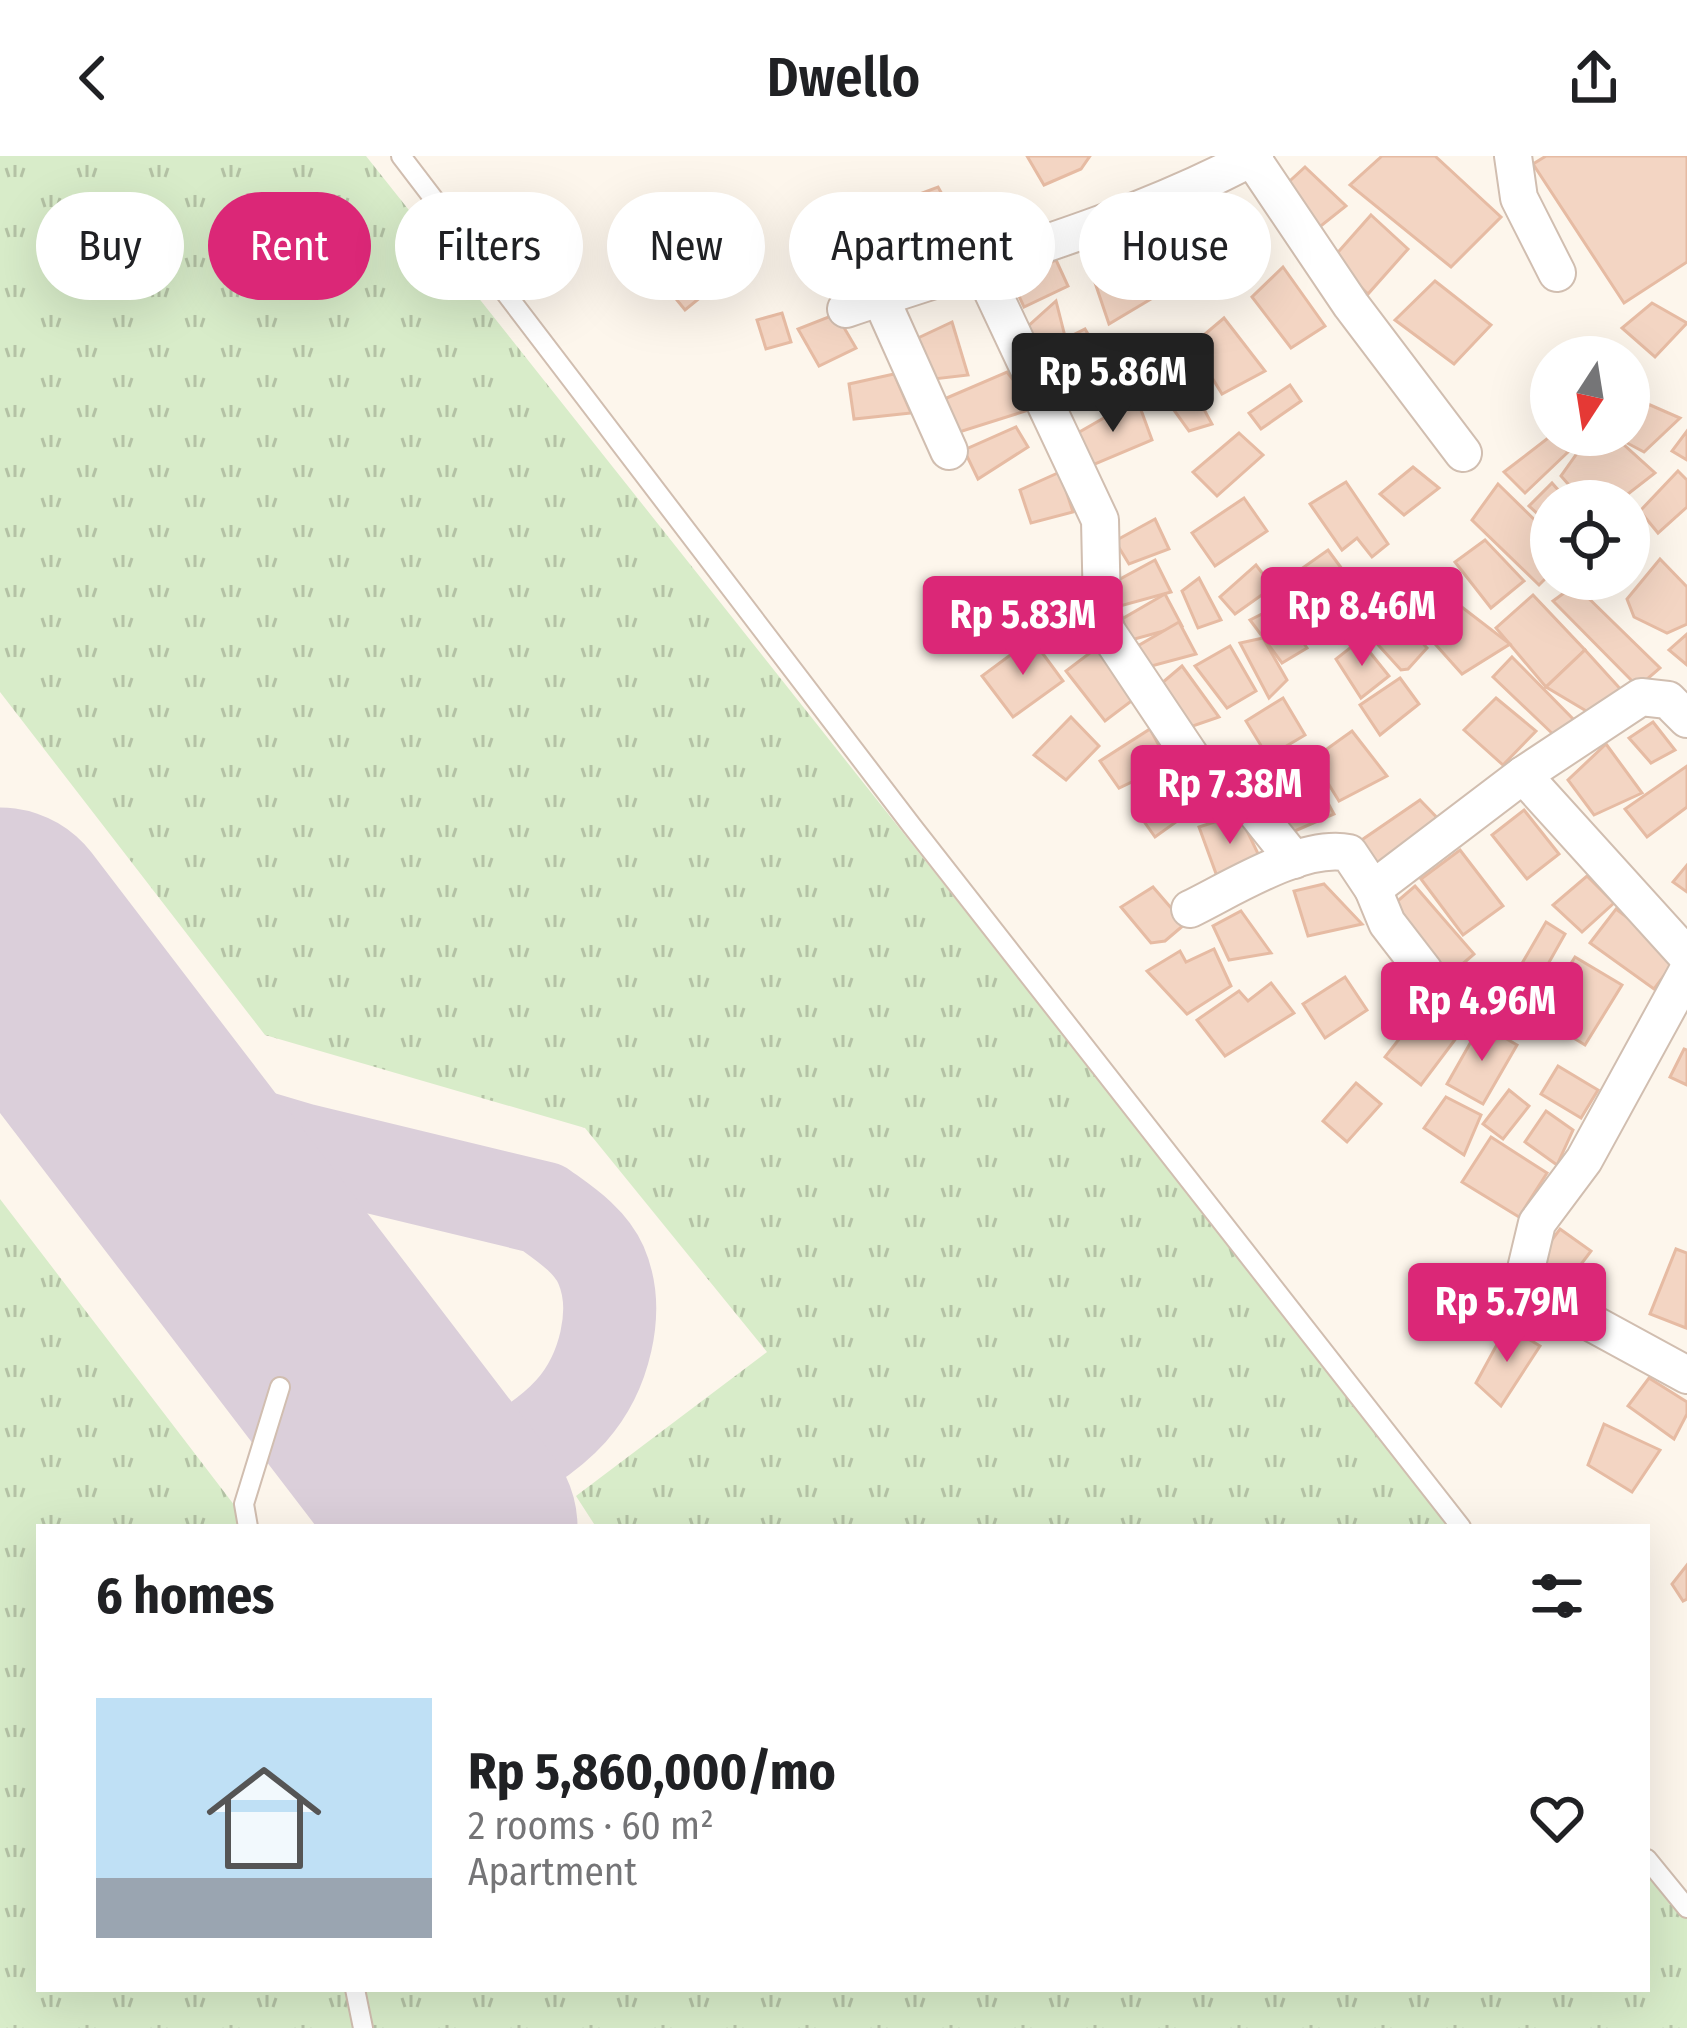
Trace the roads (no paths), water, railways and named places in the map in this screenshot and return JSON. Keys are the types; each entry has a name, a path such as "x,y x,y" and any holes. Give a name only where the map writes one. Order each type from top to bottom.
{"street":[{"path":"1513,156 1519,198 1557,273"},
{"path":"1055,239 1254,157 1351,305 1463,454"},
{"path":"873,300 863,303 949,451"},
{"path":"997,300 1100,520 1106,630 1199,769 1247,801 1294,860"},
{"path":"1373,889 1523,775 1641,697 1668,700 1687,719"},
{"path":"1523,775 1687,956"},
{"path":"1190,909 1294,860 1336,850 1349,853 1373,889 1387,923 1424,971"},
{"path":"1687,972 1584,1160 1537,1223 1526,1269 1544,1297 1687,1375"}],"lane":[{"path":"401,156 912,826 1459,1524"},
{"path":"247,1524 244,1504 280,1388"},
{"path":"1650,1863 1687,1908"},
{"path":"356,1992 363,2028"}]}
